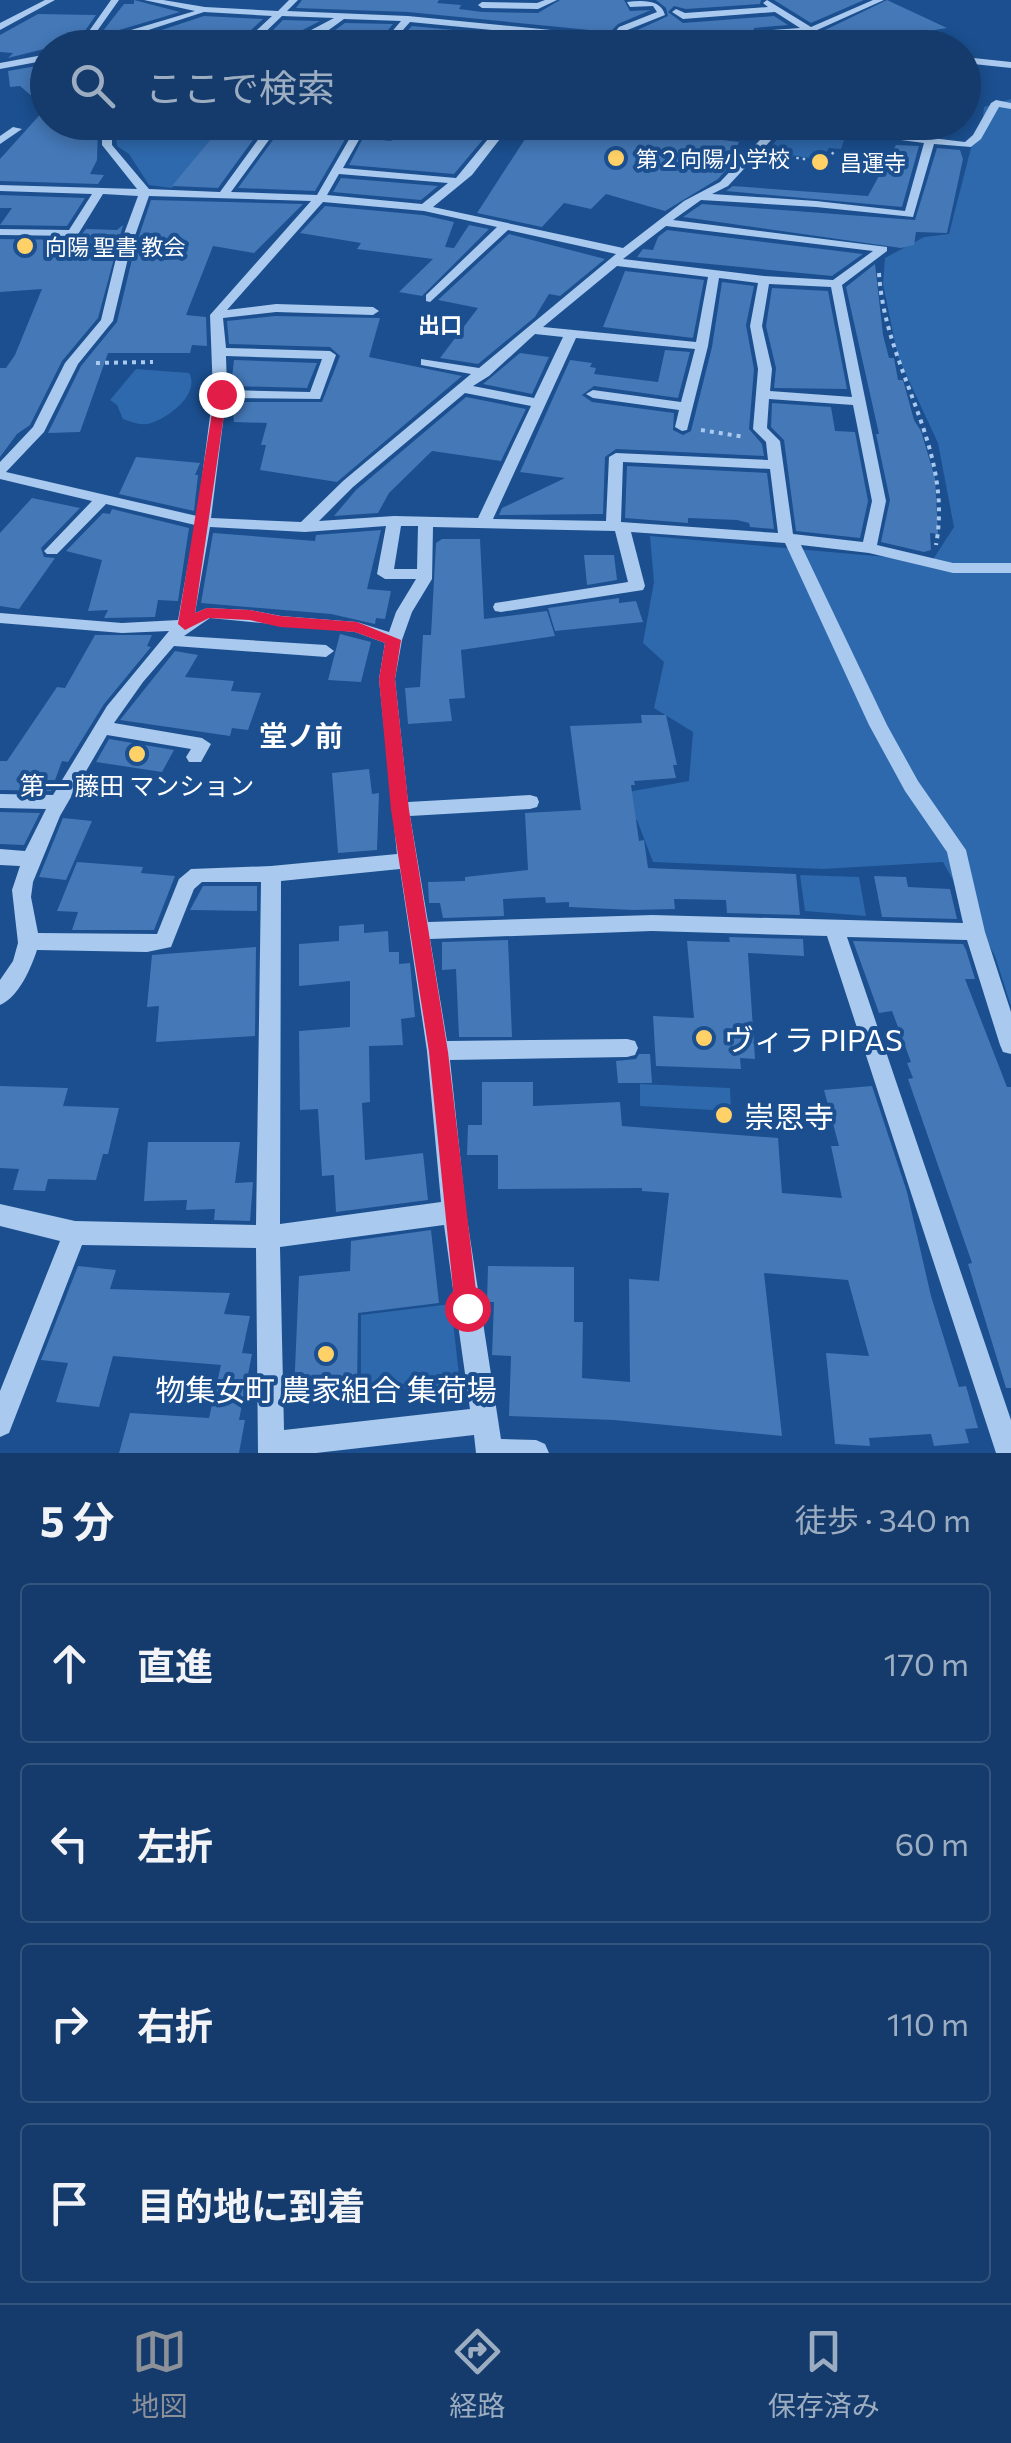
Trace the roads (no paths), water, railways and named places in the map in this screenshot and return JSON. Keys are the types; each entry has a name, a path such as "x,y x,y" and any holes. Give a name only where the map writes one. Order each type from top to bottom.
{"street":[{"path":"0,27 51,0"},
{"path":"95,30 114,0"},
{"path":"148,0 204,10 408,18 509,30"},
{"path":"263,30 294,0"},
{"path":"468,26 483,2 538,6 553,0"},
{"path":"811,30 880,0"},
{"path":"621,30 662,13 656,3 630,4"},
{"path":"676,12 682,16 771,3 808,30"},
{"path":"140,30 204,10"},
{"path":"327,30 343,14"},
{"path":"398,30 408,18"},
{"path":"571,24 571,30"},
{"path":"0,66 30,60"},
{"path":"981,62 1011,65"},
{"path":"981,130 996,103 1011,106"},
{"path":"0,141 17,129"},
{"path":"107,140 145,192"},
{"path":"223,196 264,140"},
{"path":"216,315 320,198 354,140"},
{"path":"424,208 459,181 493,140"},
{"path":"306,527 348,484 662,222 724,184 768,140"},
{"path":"923,140 967,145 973,140"},
{"path":"700,197 816,204 909,216 930,142"},
{"path":"336,171 459,181"},
{"path":"18,189 26,178"},
{"path":"0,188 320,198 424,208 621,257 764,280 836,284 883,249 662,222"},
{"path":"0,232 73,234 99,192"},
{"path":"145,192 124,250 107,321 72,363 39,428 0,472 101,500 204,522 306,527 394,521 484,521 618,527 869,548 953,568 1011,568"},
{"path":"430,298 504,227"},
{"path":"682,427 714,274"},
{"path":"764,280 756,326 766,368 760,429 773,441 789,539 878,725 911,786 956,850 975,932 1011,1045"},
{"path":"836,284 878,501 869,548"},
{"path":"216,315 276,308 373,311"},
{"path":"185,624 221,394 222,352 216,315"},
{"path":"534,330 702,346"},
{"path":"484,521 572,334"},
{"path":"221,394 315,396 330,354 222,352"},
{"path":"426,362 484,373"},
{"path":"465,389 538,402"},
{"path":"593,394 688,407"},
{"path":"765,396 856,401"},
{"path":"501,607 638,586 618,527 616,458 776,464"},
{"path":"52,552 101,500"},
{"path":"394,521 386,574 424,574"},
{"path":"426,522 424,574 394,640 387,679 400,810 438,1052 454,1212 482,1422 489,1452 536,1453"},
{"path":"0,996 18,971 29,941 20,888 60,802 103,728 168,640 185,624 207,612 250,615 280,622 357,627 394,640"},
{"path":"0,618 122,628 185,624"},
{"path":"168,640 326,651"},
{"path":"103,728 202,744 195,757"},
{"path":"0,802 60,802"},
{"path":"400,810 530,802"},
{"path":"0,857 32,859"},
{"path":"29,941 164,941 186,884 198,874 271,874 408,861"},
{"path":"271,874 268,1236 271,1449 482,1422"},
{"path":"417,931 652,923 975,932"},
{"path":"834,927 1010,1453"},
{"path":"438,1052 627,1048"},
{"path":"0,1215 74,1233 268,1236 454,1212"},
{"path":"0,1424 74,1233"}],"place":[{"name":"第２向陽小学校","path":"616,158"},
{"name":"昌運寺","path":"820,162"},
{"name":"向陽 聖書 教会","path":"25,246"},
{"name":"第一 藤田 マンション","path":"137,754"},
{"name":"ヴィラ PIPAS","path":"704,1038"},
{"name":"崇恩寺","path":"724,1115"},
{"name":"物集女町 農家組合 集荷場","path":"326,1354"}],"district":[{"name":"出口","path":"440,324"},
{"name":"堂ノ前","path":"301,735"}]}
